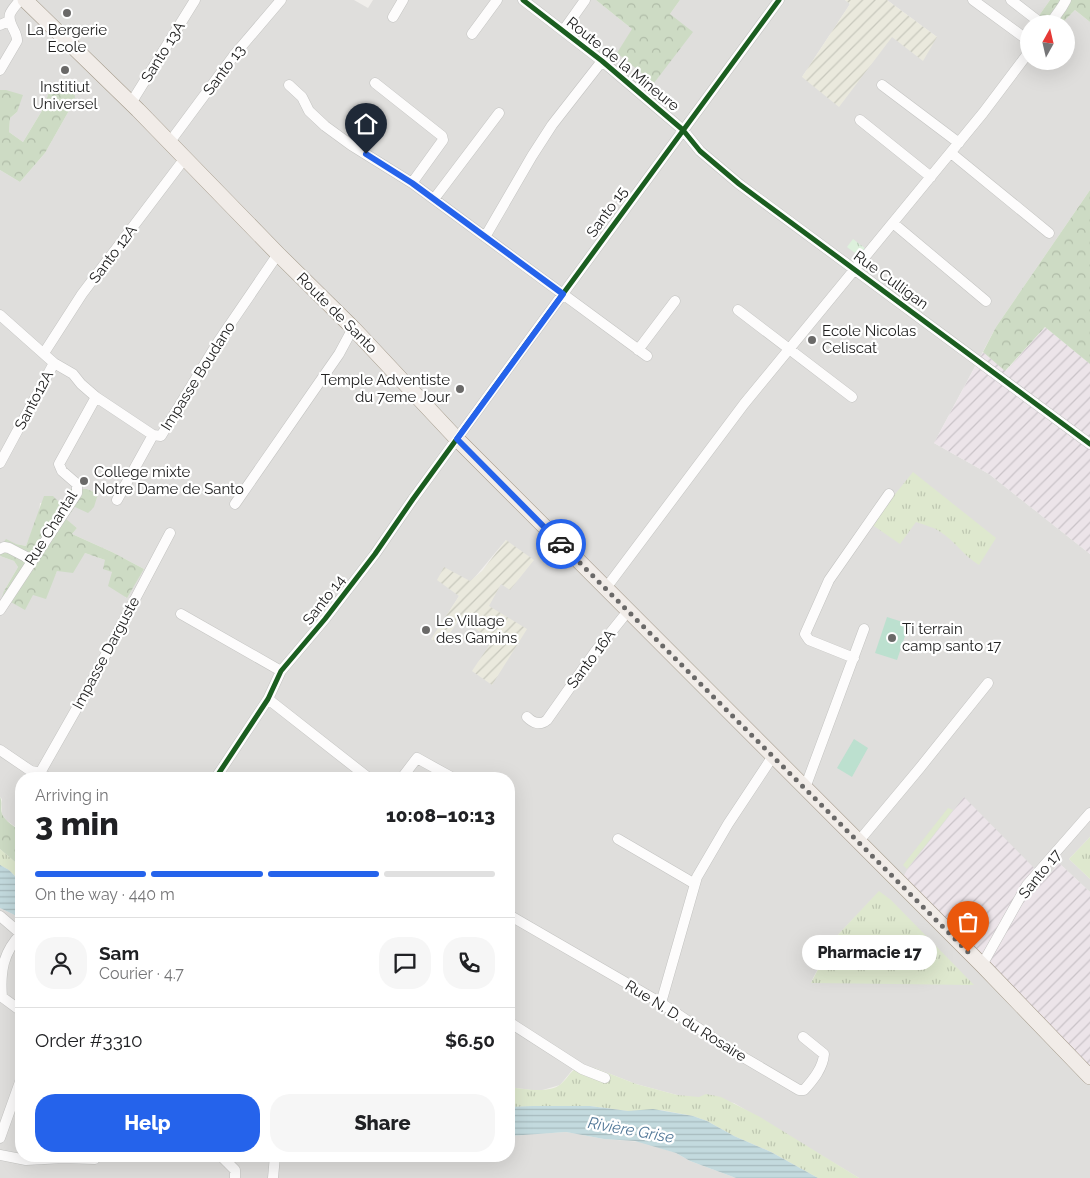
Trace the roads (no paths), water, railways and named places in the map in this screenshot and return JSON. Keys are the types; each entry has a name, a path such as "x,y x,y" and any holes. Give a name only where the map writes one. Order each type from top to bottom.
{"main road":[{"name":"Route de Santo","path":"25,0 131,103 353,328 457,439 982,965 1090,1077"}],"street":[{"path":"0,70 17,42 18,37 5,23 20,0"},
{"name":"Santo 13A","path":"131,103 195,0"},
{"name":"Santo 13","path":"169,143 235,54 281,0"},
{"path":"393,17 403,0"},
{"path":"472,34 497,0"},
{"path":"563,31 585,0"},
{"name":"Santo 15","path":"457,439 779,0"},
{"path":"973,0 1020,34"},
{"path":"1012,0 1031,15"},
{"path":"1056,15 1066,0"},
{"name":"Route de la Mineure","path":"525,1 602,60 683,130"},
{"path":"485,237 542,141 602,60"},
{"path":"606,588 744,404 951,153 1020,64"},
{"path":"375,83 442,136 443,140 412,183"},
{"path":"289,85 302,96 309,111 325,126 351,145 412,183 647,356"},
{"path":"882,85 959,143"},
{"path":"434,199 499,113"},
{"path":"860,120 931,177"},
{"name":"Rue Culligan","path":"683,130 700,151 739,184 1090,444"},
{"path":"951,153 1049,233"},
{"name":"Santo 12A","path":"44,353 82,294 185,158"},
{"path":"893,223 986,301"},
{"name":"Impasse Boudano","path":"0,315 54,363 73,374 96,397 154,435 161,436 218,342 278,254"},
{"path":"638,350 675,301"},
{"path":"738,310 852,397"},
{"path":"234,504 339,354 353,328"},
{"name":"Santo12A","path":"0,463 54,363"},
{"name":"Rue Chantal","path":"0,610 77,493 77,484 62,471 59,464 96,397"},
{"path":"117,500 154,435"},
{"name":"Santo 14","path":"220,772 268,699 281,670 325,619 375,554 457,439"},
{"path":"854,658 809,640 805,634 829,580 889,494"},
{"name":"Impasse Darguste","path":"40,772 86,692 170,533"},
{"path":"0,549 8,548 32,560"},
{"name":"Santo 16A","path":"527,717 534,722 545,722 628,611"},
{"path":"181,614 281,670"},
{"path":"806,788 864,629"},
{"path":"858,842 988,683"},
{"path":"268,699 361,772"},
{"path":"0,750 31,771 36,772"},
{"path":"661,1003 697,877 728,824 773,756"},
{"path":"406,772 417,758 442,772"},
{"name":"Santo 17","path":"982,965 1027,885 1090,813"},
{"path":"618,839 695,884"},
{"path":"0,916 15,929"},
{"name":"Rue N. D. du Rosaire","path":"515,918 661,1003 731,1050 799,1090 804,1090 813,1080 824,1054 803,1036"},
{"path":"15,940 6,955 1,978 2,997 15,1007"},
{"path":"515,1026 582,1069 605,1078"},
{"path":"0,1138 15,1096"},
{"path":"0,1155 15,1158"},
{"path":"227,1162 236,1170 235,1178"},
{"path":"273,1178 274,1162"}],"water":[{"path":"0,865 15,876 15,915 0,908"},
{"name":"Rivière Grise","path":"590,1106 628,1111 653,1109 693,1116 771,1152 818,1178 736,1178 690,1161 676,1153 635,1141 604,1139 566,1132 515,1136 515,1107"}],"place":[{"name":"La Bergerie Ecole","path":"67,13"},
{"name":"Institiut Universel","path":"65,70"},
{"name":"Ecole Nicolas Celiscat","path":"812,340"},
{"name":"Temple Adventiste du 7eme Jour","path":"460,389"},
{"name":"College mixte Notre Dame de Santo","path":"84,481"},
{"name":"Le Village des Gamins","path":"426,630"},
{"name":"Ti terrain camp santo 17","path":"892,638"},
{"name":"Pharmacie 17","path":"968,952"}]}
